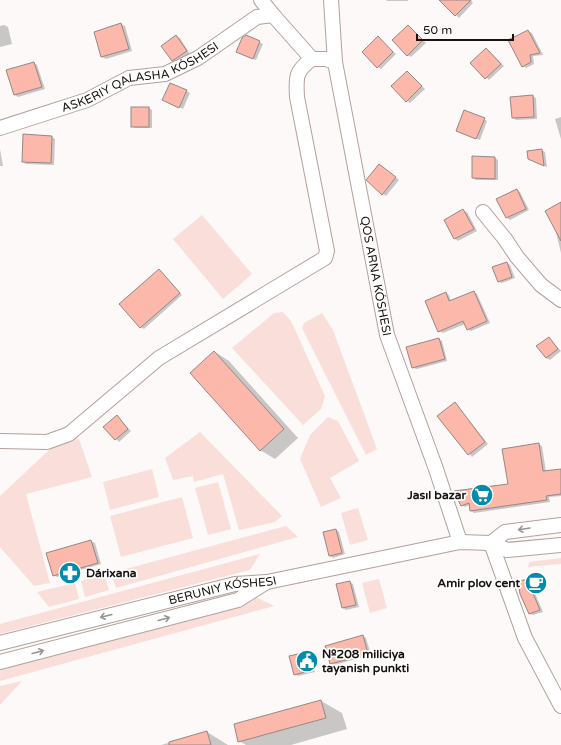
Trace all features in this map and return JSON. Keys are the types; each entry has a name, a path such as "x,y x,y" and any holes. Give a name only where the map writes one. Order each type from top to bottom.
{"street":[{"path":"261,0 272,15 312,59"},
{"path":"272,0 272,15"},
{"name":"QOS ARNA KÓSHESI","path":"331,0 335,62 387,335 436,469 460,542"},
{"name":"ASKERIY QALASHA KÓSHESI","path":"0,128 87,100 129,78 166,74 198,58 257,17 272,15"},
{"path":"0,441 47,442 69,434 158,358 325,258 327,252 297,97 296,76 302,66 312,59 326,59 335,62"},
{"path":"483,212 505,239 516,258 541,286 561,300"},
{"path":"491,543 505,532 561,525"},
{"path":"267,582 460,542 491,543 507,550 561,545"},
{"path":"491,543 525,638 561,706"},
{"name":"BERUNIY KÓSHESI","path":"0,643 235,584 267,582"},
{"name":"BERUNIY KÓSHESI","path":"0,662 238,600 267,582"}],"shaded area":[{"path":"202,215 252,274 223,299 173,239"},
{"path":"283,312 291,321 325,396 321,409 303,425 232,348 274,313"},
{"path":"322,313 333,330 377,449 366,455 302,328 304,323"},
{"path":"328,417 338,421 359,461 330,478 341,498 321,507 300,459 310,435"},
{"path":"200,432 282,516 275,522 239,530 223,474 194,482 193,476 173,480 165,458"},
{"path":"64,436 79,439 92,477 26,494 50,583 34,586 0,547 0,496"},
{"path":"152,469 159,497 110,510 103,482"},
{"path":"218,482 231,529 208,535 195,488"},
{"path":"182,497 193,538 121,557 110,516"},
{"path":"358,508 368,540 350,545 341,513"},
{"path":"286,526 298,537 116,588 111,573"},
{"path":"260,554 250,570 0,634 0,624"},
{"path":"561,558 561,564 528,567 529,562"},
{"path":"104,574 109,590 85,597 81,581"},
{"path":"379,579 387,608 370,613 362,583"},
{"path":"75,583 79,599 49,607 37,592"},
{"path":"258,598 274,606 0,681 0,667"},
{"path":"22,681 0,705 0,686"}],"building":[{"path":"439,0 471,0 455,16"},
{"path":"121,23 129,49 101,57 94,32"},
{"path":"408,25 423,40 407,56 392,40"},
{"path":"528,30 540,53 530,55 531,62 522,67 508,40"},
{"path":"176,35 187,51 172,61 161,46"},
{"path":"246,35 260,41 253,59 236,52 242,38"},
{"path":"378,36 393,52 377,68 362,52"},
{"path":"486,48 501,64 485,79 470,63"},
{"path":"34,62 42,87 14,95 6,70"},
{"path":"407,71 422,86 406,102 391,86"},
{"path":"170,83 187,90 179,108 162,100"},
{"path":"533,95 534,117 512,118 510,97"},
{"path":"131,107 149,107 149,127 131,127"},
{"path":"464,110 485,118 476,139 456,131"},
{"path":"23,134 52,136 51,163 22,162"},
{"path":"542,149 544,166 528,159 527,151"},
{"path":"472,156 495,157 495,179 472,178"},
{"path":"379,164 396,177 382,195 366,180"},
{"path":"517,189 526,209 506,218 496,199"},
{"path":"561,202 561,241 545,211"},
{"path":"463,209 474,229 454,239 444,220"},
{"path":"507,262 512,277 498,282 492,267"},
{"path":"159,269 180,293 140,328 119,304"},
{"path":"474,291 487,321 467,330 463,321 438,332 425,301 446,292 449,301"},
{"path":"549,337 558,349 546,358 536,346"},
{"path":"439,338 445,359 412,368 406,347"},
{"path":"214,351 284,429 260,451 190,373"},
{"path":"455,402 485,442 468,455 437,416"},
{"path":"117,415 128,429 115,440 103,427"},
{"path":"539,443 543,471 561,469 561,494 546,496 547,500 470,511 469,503 461,506 454,491 508,484 502,449"},
{"path":"336,529 342,553 329,556 323,532"},
{"path":"91,540 98,563 53,576 46,553"},
{"path":"537,578 539,590 532,591 540,610 529,614 520,594 518,581"},
{"path":"350,581 356,605 342,608 336,584"},
{"path":"363,635 368,654 330,664 325,646"},
{"path":"307,652 312,670 294,675 289,656"},
{"path":"321,700 326,718 238,742 234,724"},
{"path":"207,731 211,745 169,745 169,742"}],"place":[{"name":"Jasıl bazar","path":"482,495"},
{"name":"Dárixana","path":"70,573"},
{"name":"Amir plov cent","path":"536,583"},
{"name":"№208 miliciya tayanish punkti","path":"307,661"}]}
